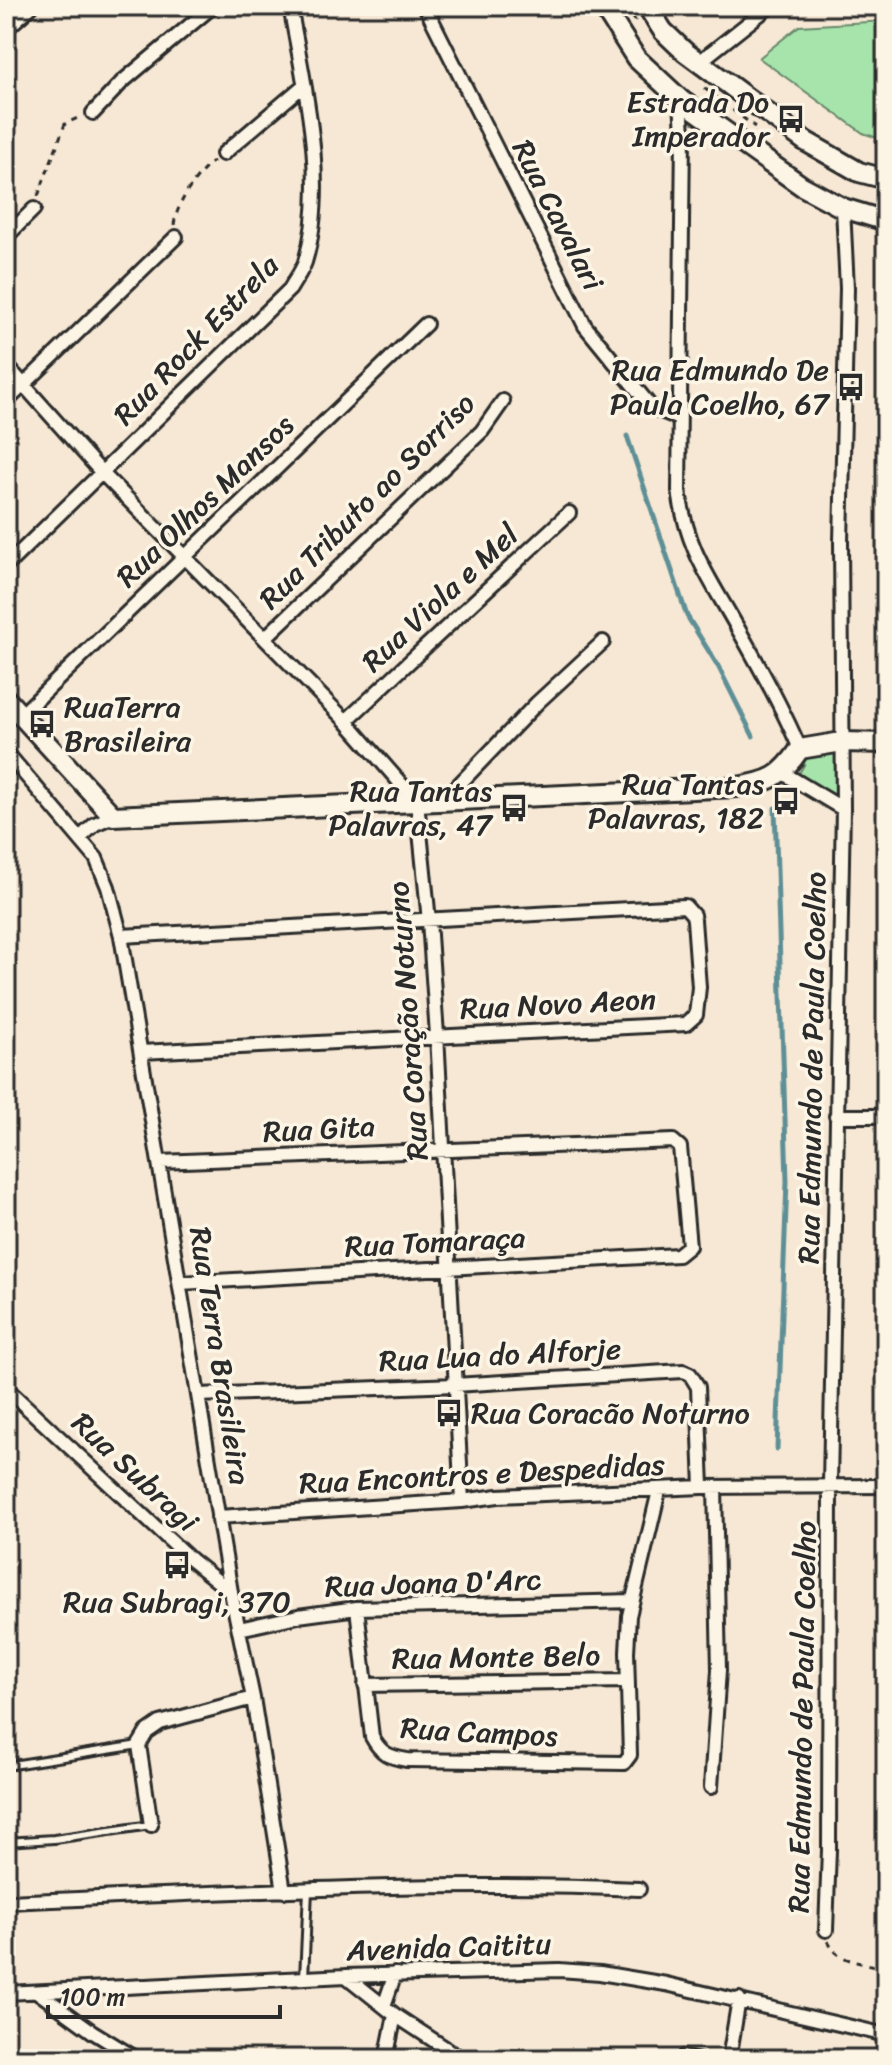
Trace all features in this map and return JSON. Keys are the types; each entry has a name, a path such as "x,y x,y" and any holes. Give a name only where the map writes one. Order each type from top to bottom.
{"street":[{"path":"6,29 32,6"},
{"path":"93,113 122,82 213,6"},
{"name":"Rua Rock Estrela","path":"6,566 290,289 304,265 312,229 313,157 290,6"},
{"name":"Rua Cavalari","path":"425,6 585,326 651,407 679,418"},
{"path":"603,6 636,58 681,100 802,186 843,208 886,221"},
{"path":"647,6 663,31 698,63 805,141 859,172 886,179"},
{"path":"698,63 770,6"},
{"path":"223,154 303,86"},
{"path":"681,100 679,491 689,540 700,564 762,670 800,749"},
{"name":"Rua Edmundo de Paula Coelho","path":"826,1930 830,1485 843,809 841,542 847,288 843,208"},
{"path":"6,237 34,209"},
{"path":"6,402 176,237"},
{"name":"Rua Olhos Mansos","path":"21,715 426,324"},
{"path":"6,365 102,473 266,637 417,802"},
{"name":"Rua Tributo ao Sorriso","path":"266,637 482,431 503,401"},
{"name":"Rua Viola e Mel","path":"346,721 569,513"},
{"path":"446,798 537,703 603,642"},
{"path":"6,699 113,816"},
{"path":"80,838 95,824 113,816 417,802 446,798 737,787 783,773 800,749 842,742 886,743"},
{"name":"Rua Terra Brasileira","path":"6,752 80,838 101,868 121,936 284,1891"},
{"path":"783,773 843,809"},
{"name":"Rua Coração Noturno","path":"417,802 437,1035 462,1501"},
{"name":"Rua Novo Aeon","path":"141,1052 690,1023 696,1015 699,987 694,920 685,906 429,921"},
{"path":"121,936 429,921"},
{"path":"836,1116 886,1116"},
{"name":"Rua Gita","path":"160,1162 673,1141 680,1151 689,1246"},
{"name":"Rua Tomaraça","path":"180,1283 673,1256 681,1254 689,1246"},
{"name":"Rua Lua do Alforje","path":"198,1395 455,1385 683,1371 690,1374 698,1387 708,1487"},
{"name":"Rua Subragi","path":"6,1388 191,1560 231,1592"},
{"name":"Rua Encontros e Despedidas","path":"218,1517 498,1496 708,1487 886,1486"},
{"path":"708,1487 719,1670 711,1787"},
{"path":"627,1681 632,1601 659,1491"},
{"name":"Rua Joana D'Arc","path":"239,1629 298,1616 357,1608 632,1601"},
{"name":"Rua Campos","path":"357,1608 372,1737 388,1756 407,1760 626,1762 630,1755 627,1681"},
{"name":"Rua Monte Belo","path":"365,1685 627,1681"},
{"path":"151,1825 139,1745 147,1732 160,1723 253,1698"},
{"name":"Avenida Caititu","path":"6,1902 308,1890 544,1885 639,1889"},
{"name":"Avenida Caititu","path":"6,1993 346,1976 559,1970 600,1973 739,1999 886,2035"},
{"path":"386,2059 395,1974"},
{"path":"346,1976 390,2011 462,2059"},
{"path":"39,1993 137,2059"},
{"path":"729,2059 739,1999"}],"lane":[{"path":"6,1766 139,1745"},
{"path":"6,1842 54,1839 151,1825"},
{"path":"304,1978 308,1890"},
{"path":"682,2054 705,2059"}],"path":[{"path":"34,209 65,124 77,116 93,113"},
{"path":"176,237 173,227 180,205 203,171 223,154"},
{"path":"826,1930 829,1946 841,1958 886,1968"}],"green space":[{"path":"886,21 886,141 863,133 759,58 799,26"},
{"path":"835,753 835,796 798,775 805,755"}],"waterway":[{"path":"627,436 687,616 718,666 753,736"},
{"path":"775,808 787,1181 777,1449"}],"place":[{"name":"Estrada Do Imperador","path":"791,119"},
{"name":"Rua Edmundo De Paula Coelho, 67","path":"851,387"},
{"name":"RuaTerra Brasileira","path":"42,724"},
{"name":"Rua Tantas Palavras, 182","path":"786,801"},
{"name":"Rua Tantas Palavras, 47","path":"514,808"},
{"name":"Rua Coracão Noturno","path":"449,1413"},
{"name":"Rua Subragi, 370","path":"177,1565"}]}
